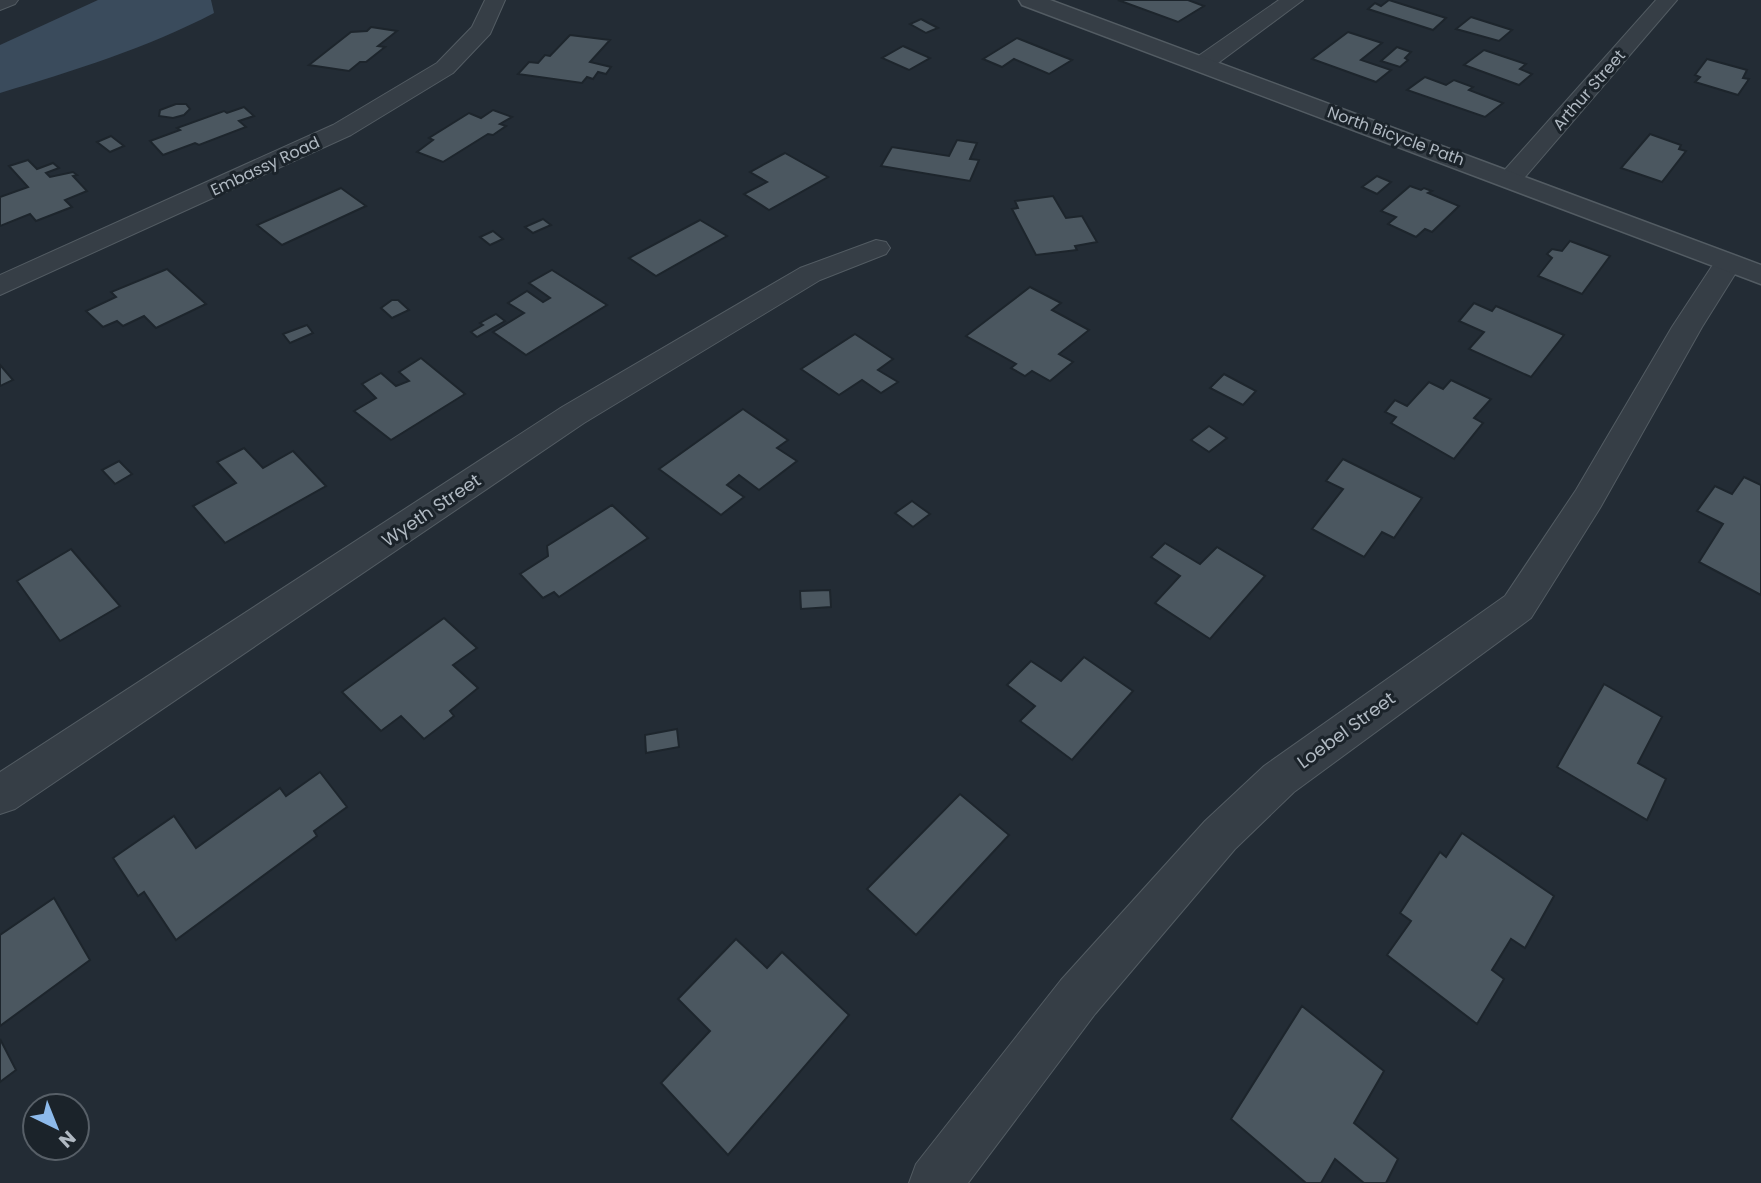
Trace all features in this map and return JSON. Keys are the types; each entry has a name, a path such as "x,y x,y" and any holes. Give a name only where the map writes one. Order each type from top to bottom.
{"street":[{"path":"0,4 8,0"},
{"name":"Embassy Road","path":"0,286 342,130 445,68 482,29 495,0"},
{"name":"North Bicycle Path","path":"1030,0 1745,269"},
{"path":"1202,64 1293,0"},
{"name":"Arthur Street","path":"1510,179 1667,0"},
{"name":"Wyeth Street","path":"0,795 573,415 810,274 876,248"},
{"name":"Loebel Street","path":"935,1183 1078,997 1220,835 1279,779 1518,607 1588,499 1687,327 1745,269"}],"water":[{"path":"98,0 211,0 214,13 136,48 0,93 0,45"}],"building":[{"path":"1118,0 1188,0 1204,6 1178,22"},
{"path":"1389,0 1446,18 1433,30 1368,9 1375,3 1381,6"},
{"path":"1471,17 1512,30 1499,41 1456,29"},
{"path":"921,19 938,28 926,33 910,24"},
{"path":"371,27 397,31 378,46 385,47 366,62 360,62 349,71 309,65 351,32 367,31"},
{"path":"1348,32 1382,43 1361,60 1391,70 1376,82 1312,59"},
{"path":"570,35 610,40 590,62 611,67 606,74 598,72 593,79 587,77 582,83 518,74 529,62 538,63 545,55 550,56"},
{"path":"1017,38 1072,60 1049,74 1014,59 1002,67 983,59"},
{"path":"903,46 930,58 909,70 882,58"},
{"path":"1397,47 1411,52 1405,58 1408,60 1400,67 1381,61"},
{"path":"1484,50 1526,64 1520,69 1532,74 1519,85 1464,65"},
{"path":"1707,59 1747,70 1743,78 1749,79 1738,95 1695,82 1700,77 1695,75"},
{"path":"1425,77 1446,85 1454,80 1473,87 1469,90 1503,103 1485,117 1407,90"},
{"path":"176,104 186,104 190,109 184,115 173,118 159,116 160,110"},
{"path":"244,107 254,116 239,121 246,127 199,145 195,143 163,155 150,141 224,111 227,113"},
{"path":"493,110 512,117 500,124 506,126 493,135 488,134 443,162 417,152 433,140 429,138 469,113 481,118"},
{"path":"1650,134 1681,145 1679,149 1686,151 1662,182 1621,168"},
{"path":"111,136 124,146 110,152 97,142"},
{"path":"957,140 977,143 970,159 979,160 970,181 881,166 892,147 949,156"},
{"path":"785,153 828,177 769,210 744,194 767,182 750,172"},
{"path":"28,160 37,169 53,163 59,168 46,173 50,177 73,172 77,175 73,176 87,191 65,200 72,207 36,221 30,214 0,226 0,197 28,187 9,166"},
{"path":"1377,176 1391,182 1377,194 1362,187"},
{"path":"1410,186 1432,191 1428,193 1459,206 1432,232 1425,229 1416,237 1388,224 1396,217 1381,211"},
{"path":"341,188 366,206 282,245 257,225"},
{"path":"1053,196 1066,218 1082,216 1097,242 1075,246 1077,250 1036,255 1012,209 1018,208 1015,201"},
{"path":"543,219 551,225 533,233 525,227"},
{"path":"700,220 727,236 656,276 629,258"},
{"path":"493,231 503,239 490,245 480,237"},
{"path":"1570,241 1610,256 1582,294 1538,276 1552,258 1547,254 1552,249 1562,251"},
{"path":"167,269 206,304 156,328 144,316 123,326 117,321 103,327 86,311 116,297 111,292"},
{"path":"552,270 607,305 526,355 493,332 524,313 508,303 527,291 543,302 550,298 529,283"},
{"path":"1030,287 1061,303 1052,310 1089,330 1059,354 1073,362 1050,381 1032,371 1025,376 1011,368 1016,364 966,336"},
{"path":"392,300 398,300 409,310 392,318 381,308"},
{"path":"1474,303 1492,311 1496,306 1564,335 1531,377 1469,349 1484,332 1459,321"},
{"path":"496,314 505,321 477,337 471,332 483,325 480,323"},
{"path":"307,325 313,333 290,343 283,334"},
{"path":"855,334 893,359 878,370 898,382 881,393 862,380 839,395 801,369"},
{"path":"421,358 465,394 391,440 354,411 376,398 362,384 381,373 396,386 409,381 399,372"},
{"path":"0,365 13,380 0,386"},
{"path":"1224,374 1256,391 1243,405 1210,388"},
{"path":"1451,380 1491,399 1474,418 1483,423 1454,459 1391,423 1396,417 1385,412 1395,400 1407,406 1429,382 1443,389"},
{"path":"743,409 788,440 777,448 797,461 759,490 739,475 727,485 744,497 721,515 659,469"},
{"path":"1209,426 1227,438 1209,452 1191,440"},
{"path":"244,448 263,468 293,451 326,486 225,543 193,506 236,483 217,462"},
{"path":"1343,459 1422,498 1394,538 1382,532 1364,557 1312,529 1343,489 1326,481"},
{"path":"119,461 132,474 115,484 102,470"},
{"path":"1744,477 1761,485 1761,595 1699,562 1723,524 1697,511 1715,486 1732,494"},
{"path":"912,501 930,514 913,527 895,513"},
{"path":"612,505 648,538 559,597 554,592 543,598 520,574 548,556 547,546"},
{"path":"1165,543 1200,564 1217,547 1265,576 1210,639 1155,603 1180,576 1151,557"},
{"path":"71,549 120,606 60,641 17,581"},
{"path":"830,590 831,607 801,609 800,591"},
{"path":"444,618 477,648 453,665 478,688 450,711 454,716 424,739 401,716 381,731 342,692"},
{"path":"1084,657 1133,691 1072,760 1020,721 1035,706 1007,685 1031,661 1061,681"},
{"path":"1604,684 1662,717 1638,763 1666,779 1647,820 1557,767"},
{"path":"677,729 679,747 646,753 645,735"},
{"path":"320,772 347,807 314,831 317,836 176,940 144,892 138,896 113,858 174,816 196,848 280,788 286,796"},
{"path":"960,794 1009,835 916,935 867,889"},
{"path":"1462,833 1554,896 1525,948 1511,939 1492,970 1504,979 1477,1024 1387,955 1411,921 1400,913 1440,852 1446,857"},
{"path":"54,898 90,960 0,1026 0,935"},
{"path":"736,939 767,968 782,952 849,1015 728,1155 661,1083 710,1031 678,999"},
{"path":"1302,1006 1384,1071 1354,1123 1398,1159 1386,1183 1364,1183 1335,1159 1321,1183 1306,1183 1231,1119"},
{"path":"0,1039 16,1070 0,1082"}]}
